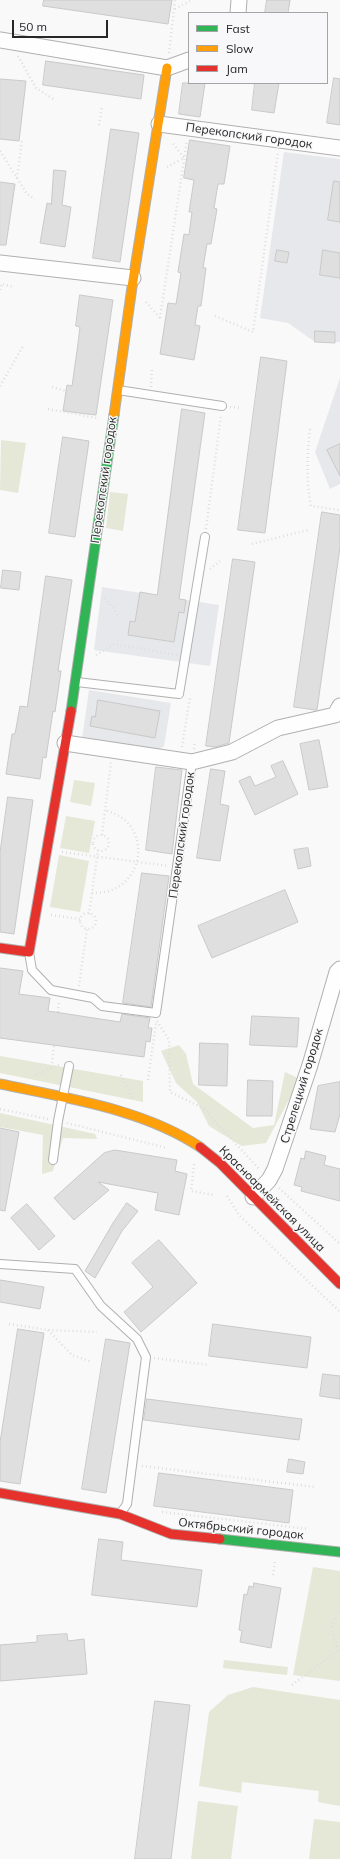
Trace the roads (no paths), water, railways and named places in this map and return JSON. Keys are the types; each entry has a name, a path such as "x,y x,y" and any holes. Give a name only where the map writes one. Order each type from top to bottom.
{"street":[{"path":"238,12 240,0"},
{"path":"5,40 167,68 188,60"},
{"name":"Перекопский городок","path":"29,952 76,682 133,278 167,68"},
{"name":"Перекопский городок","path":"159,124 340,148"},
{"path":"0,263 133,278"},
{"path":"186,761 232,752 278,728 335,715 340,706"},
{"name":"Перекопский городок","path":"65,744 186,761"},
{"path":"0,948 29,952"},
{"name":"Стрелецкий городок","path":"253,1197 269,1180 276,1169 337,972 340,969"},
{"name":"Красноармейская улица","path":"0,1084 142,1117 190,1139 224,1166 340,1284"},
{"name":"Октябрьский городок","path":"0,1493 120,1514 171,1534 340,1552"}],"lane":[{"path":"117,390 222,406"},
{"path":"76,682 179,694 205,537"},
{"name":"Перекопский городок","path":"29,952 32,970 52,990 93,998 102,1006 156,1013 177,867 186,761"},
{"path":"53,1160 58,1121 69,1066"},
{"path":"0,1264 75,1270 101,1306 137,1339 146,1357 127,1504 120,1514"}]}
